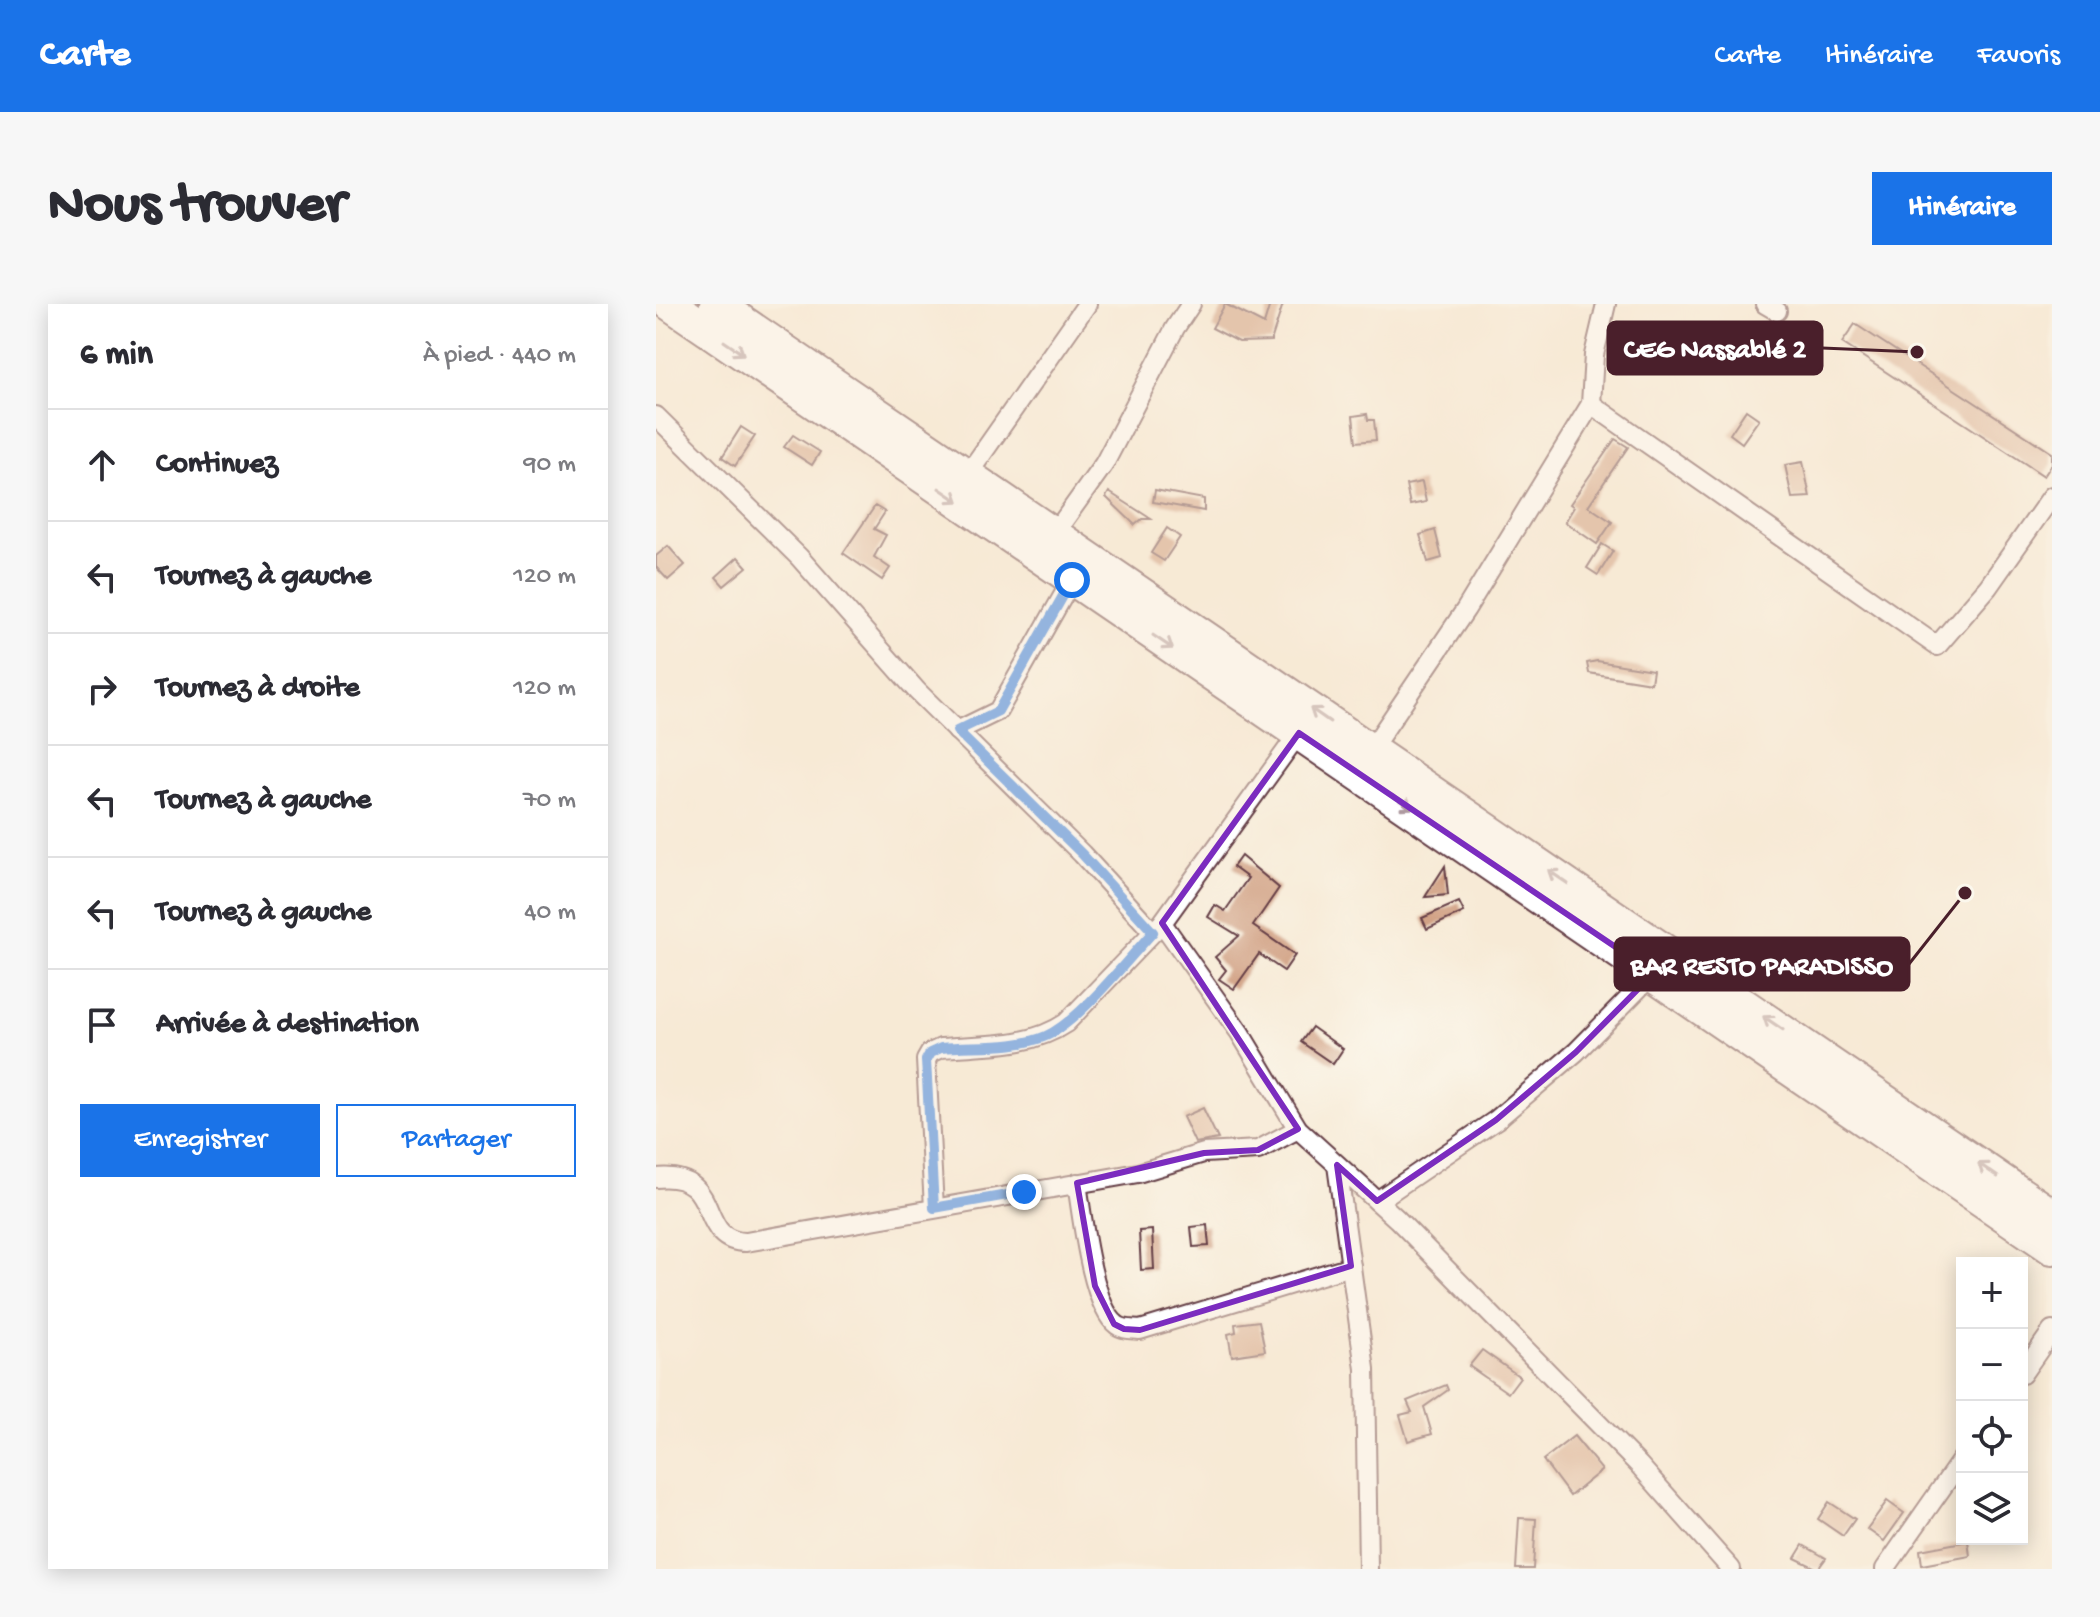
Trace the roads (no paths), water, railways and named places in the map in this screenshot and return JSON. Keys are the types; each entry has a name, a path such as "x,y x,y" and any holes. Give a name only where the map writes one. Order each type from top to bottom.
{"highway":[{"path":"670,304 1047,544 1364,761 2052,1215"},
{"path":"727,307 968,474 1047,544 1072,580 1299,733 1364,761 1654,973 2052,1248"}],"street":[{"path":"968,474 1087,304"},
{"path":"1047,544 1104,464 1175,328 1191,304"},
{"path":"1364,761 1466,609 1591,404 1594,355 1606,304"},
{"path":"1591,404 1937,646 1988,587 2051,500"},
{"path":"656,416 799,557 917,691 1158,927 1240,1033 1298,1129 1377,1201 1639,1465 1731,1569"},
{"path":"957,731 998,711 1072,580"},
{"path":"934,1208 926,1060 930,1053 941,1048 1031,1041 1066,1023 1158,927 1299,733"},
{"path":"1377,1201 1496,1120 1576,1052 1654,973"},
{"path":"656,1178 677,1176 693,1183 720,1232 731,1242 1138,1173 1204,1153 1258,1150 1298,1129"},
{"path":"1337,1165 1365,1369 1368,1569"},
{"path":"1077,1183 1095,1286 1114,1324 1124,1329 1140,1330 1351,1266"},
{"path":"2028,1365 2052,1331"},
{"path":"1885,1569 1956,1468"}],"place":[{"name":"CEG Nassablé 2","path":"1917,352"},
{"name":"BAR RESTO PARADISSO","path":"1965,893"}]}
